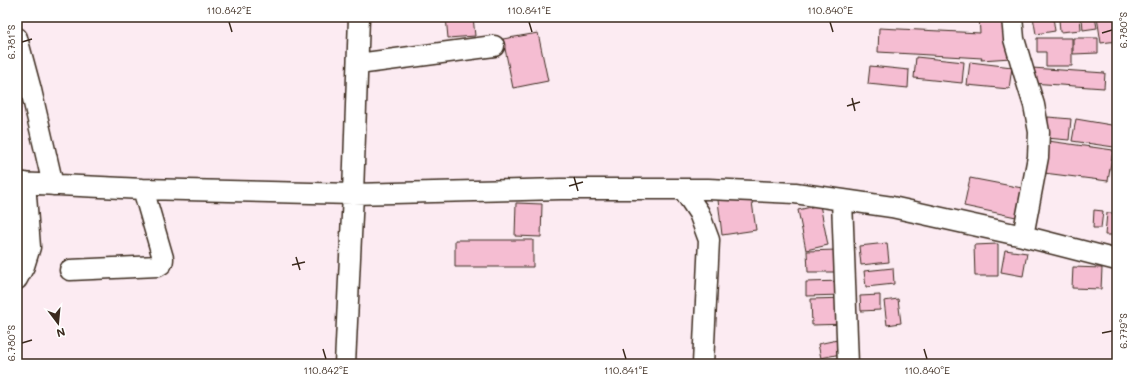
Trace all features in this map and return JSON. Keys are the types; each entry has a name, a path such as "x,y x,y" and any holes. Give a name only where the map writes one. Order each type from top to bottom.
{"street":[{"path":"345,364 359,17"},
{"path":"1012,17 1014,39 1034,105 1039,132 1038,157 1023,236"},
{"path":"17,38 31,90 53,185"},
{"path":"358,64 494,46"},
{"path":"17,278 24,266 30,247 21,183 143,189 353,194 553,189 708,189 795,193 892,207 1023,236 1117,260"},
{"path":"70,270 158,266 163,262 143,189"},
{"path":"683,189 700,213 709,240 703,364"},
{"path":"842,200 848,364"}],"building":[{"path":"446,17 473,17 475,36 448,38"},
{"path":"979,17 1009,17 1011,58 981,60 982,58 878,52 879,28 980,33"},
{"path":"1033,17 1053,17 1055,31 1036,34"},
{"path":"1080,17 1081,30 1060,32 1059,19"},
{"path":"1082,17 1095,17 1097,28 1083,30"},
{"path":"1097,17 1116,17 1117,41 1101,43"},
{"path":"538,33 548,81 513,88 503,39"},
{"path":"1037,38 1072,38 1072,66 1046,66 1046,52 1037,52"},
{"path":"1073,38 1098,38 1098,53 1073,54"},
{"path":"916,57 964,62 962,83 914,78"},
{"path":"970,62 1012,67 1009,89 967,85"},
{"path":"870,66 909,70 908,88 868,84"},
{"path":"1032,68 1105,73 1104,88 1031,83"},
{"path":"1048,117 1071,119 1069,140 1046,138"},
{"path":"1076,119 1117,126 1114,147 1072,141"},
{"path":"1048,141 1113,150 1108,181 1044,173"},
{"path":"970,178 1022,188 1016,217 964,206"},
{"path":"751,195 756,230 722,235 718,200"},
{"path":"516,203 542,204 541,237 515,236"},
{"path":"820,205 828,245 806,250 798,210"},
{"path":"1094,210 1103,211 1101,228 1093,228"},
{"path":"1107,213 1117,213 1117,235 1105,235"},
{"path":"455,240 533,240 533,267 455,267"},
{"path":"887,243 889,262 861,265 859,246"},
{"path":"998,244 998,276 975,276 974,245"},
{"path":"836,250 837,272 808,272 807,251"},
{"path":"1005,250 1027,253 1023,276 1001,272"},
{"path":"1073,267 1102,268 1101,289 1072,288"},
{"path":"893,268 894,284 866,287 864,271"},
{"path":"843,281 843,295 806,296 806,282"},
{"path":"880,295 880,310 861,311 860,296"},
{"path":"847,298 848,324 812,325 811,299"},
{"path":"898,299 901,323 887,325 884,301"},
{"path":"847,338 850,352 821,358 818,344"},
{"path":"853,356 855,364 813,364"}]}
